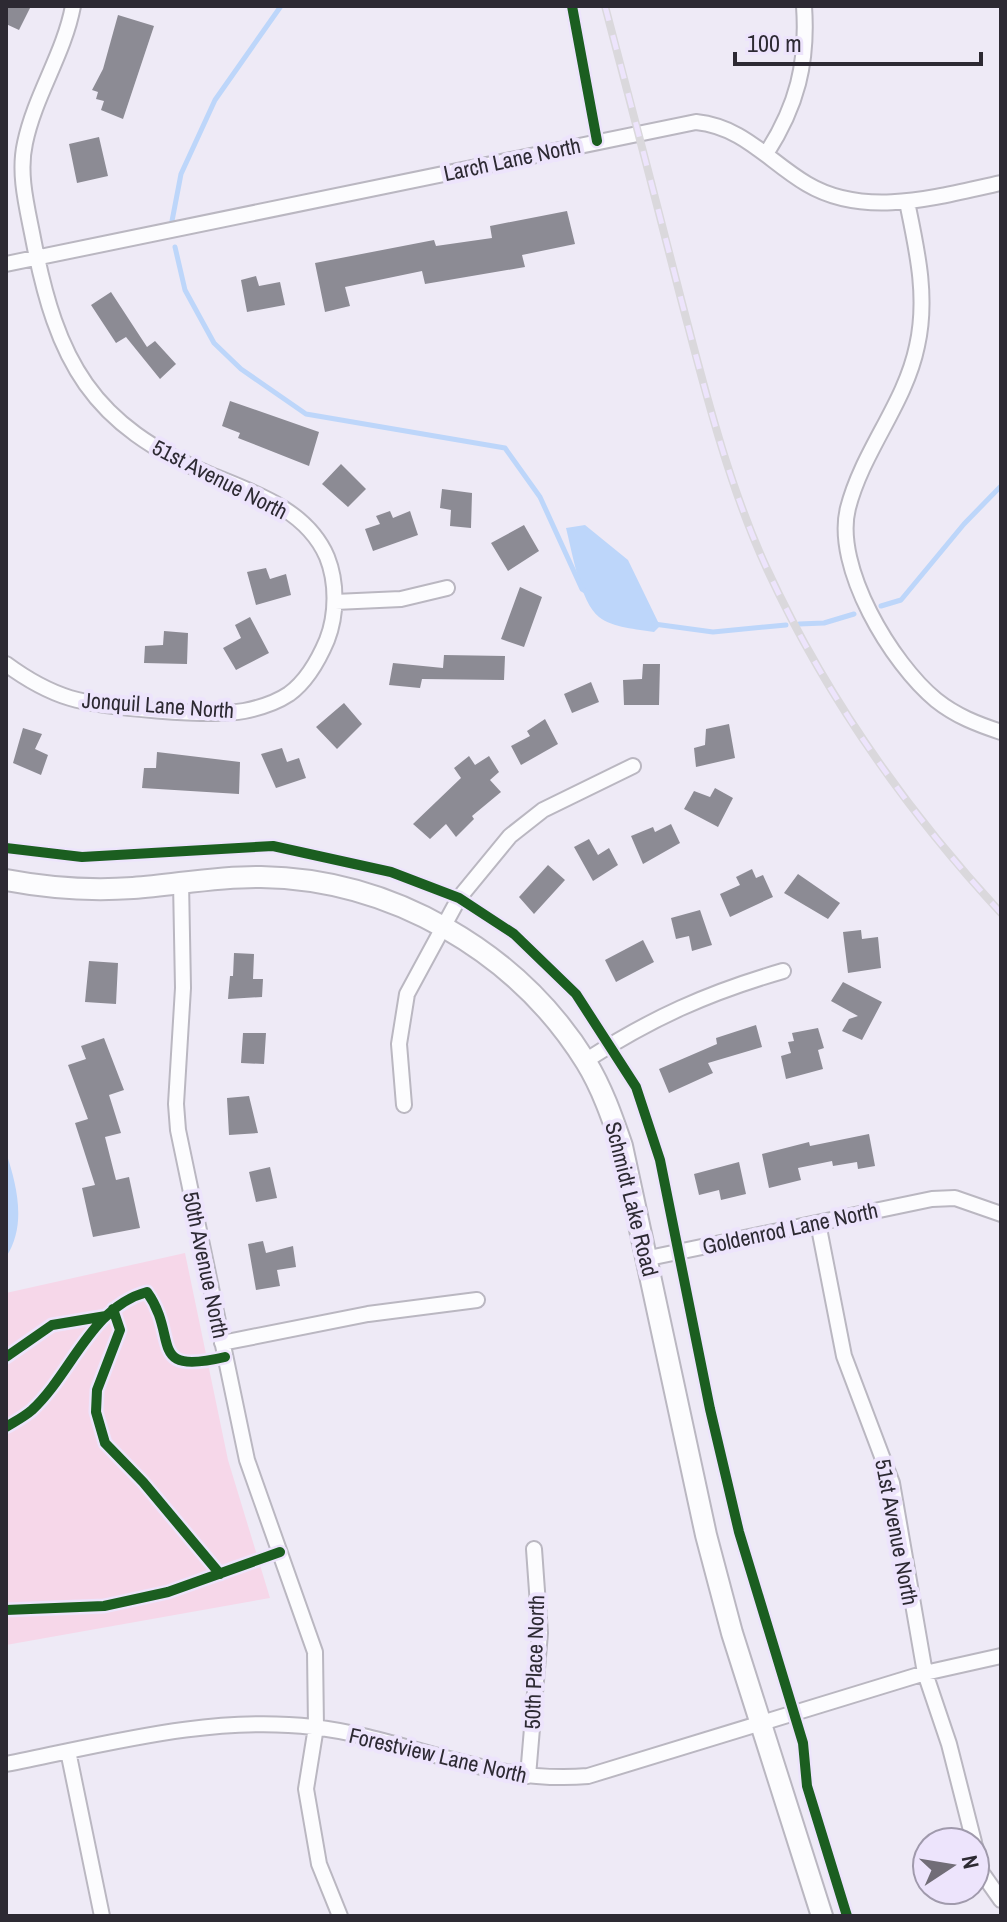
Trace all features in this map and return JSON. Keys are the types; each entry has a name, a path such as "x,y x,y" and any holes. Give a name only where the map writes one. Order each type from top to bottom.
{"street":[{"name":"51st Avenue North","path":"73,6 24,144 22,171 37,258 56,332 72,366 95,397 149,445 289,512 309,529 326,556 335,602"},
{"path":"766,154 793,107 803,73 804,6"},
{"name":"Larch Lane North","path":"6,264 673,124 718,125 742,135 810,186 862,201 907,202 1001,183"},
{"path":"907,202 923,302 918,344 909,380 857,481 847,511 850,562 857,583 897,658 915,681 960,717 1001,732"},
{"path":"335,602 401,599 447,588"},
{"name":"Jonquil Lane North","path":"6,664 43,687 96,704 243,711 291,693 310,672 330,632 335,602"},
{"path":"404,1105 399,1044 407,994 459,898 510,836 543,810 633,766"},
{"name":"Schmidt Lake Road","path":"6,880 82,889 260,876 316,882 369,894 419,913 466,940 508,972 543,1007 585,1061 604,1098 622,1146 649,1258 706,1535 822,1916"},
{"name":"50th Avenue North","path":"181,882 183,988 178,1130 222,1343 260,1504 308,1624 315,1652 316,1727 306,1789 319,1864 340,1916"},
{"path":"585,1061 677,1008 714,991 783,971"},
{"name":"Goldenrod Lane North","path":"649,1258 932,1199 955,1198 1001,1214"},
{"name":"51st Avenue North","path":"818,1223 844,1356 892,1483 925,1673 949,1744 970,1826"},
{"path":"222,1343 355,1316 477,1300"},
{"name":"50th Place North","path":"528,1776 540,1633 534,1549"},
{"name":"Forestview Lane North","path":"6,1764 227,1724 316,1727 528,1776 553,1779 588,1776 925,1673 1001,1656"},
{"path":"68,1751 102,1916"}],"shaded area":[{"path":"185,1253 228,1460 270,1598 6,1645 6,1293"}],"water":[{"path":"585,525 628,560 660,626 654,632 611,624 592,610 578,576 566,528"},
{"path":"6,1152 14,1178 18,1219 6,1257"}],"building":[{"path":"6,6 31,6 19,30 6,24"},
{"path":"118,15 154,26 123,119 101,110 104,101 96,99 98,92 92,90 103,69"},
{"path":"99,137 108,176 77,183 69,144"},
{"path":"567,211 575,244 522,255 525,267 425,284 422,271 345,287 350,306 325,312 315,263 434,240 436,246 492,238 490,226"},
{"path":"256,276 259,286 280,282 285,305 247,312 241,280"},
{"path":"111,292 147,347 155,341 176,364 160,379 126,337 116,343 91,305"},
{"path":"230,401 319,432 309,466 238,438 240,433 222,426"},
{"path":"341,464 366,489 348,507 322,484"},
{"path":"442,489 472,493 471,528 450,526 451,510 440,508"},
{"path":"390,511 393,518 410,511 418,535 373,551 365,529 380,524 376,516"},
{"path":"524,525 539,551 508,571 491,543"},
{"path":"266,568 270,579 286,574 291,595 256,605 247,572"},
{"path":"520,587 542,597 524,647 501,639"},
{"path":"250,617 269,653 236,670 223,648 241,638 235,625"},
{"path":"164,631 188,633 187,664 144,663 145,646 163,645"},
{"path":"444,655 505,656 504,680 422,679 420,688 389,685 393,663 443,668"},
{"path":"643,664 660,664 659,705 624,705 623,680 642,679"},
{"path":"591,682 599,702 572,713 564,694"},
{"path":"344,703 362,724 337,749 316,727"},
{"path":"545,719 558,744 521,765 511,746 530,736 527,731"},
{"path":"729,724 735,758 696,767 694,748 705,745 706,729"},
{"path":"23,728 42,734 35,749 48,755 41,775 13,763"},
{"path":"282,748 287,762 299,758 306,778 276,788 261,754"},
{"path":"157,752 240,762 239,794 142,788 144,768 156,768"},
{"path":"469,756 475,765 489,756 499,772 490,780 501,792 472,816 474,819 456,837 446,824 430,839 413,824 461,778 454,768"},
{"path":"715,788 733,798 718,827 684,809 694,791 710,797"},
{"path":"671,824 680,843 643,864 631,836 653,827 655,832"},
{"path":"589,839 598,855 609,848 618,865 593,881 574,847"},
{"path":"548,865 565,880 534,914 519,897"},
{"path":"752,869 756,878 763,875 773,897 730,917 720,894 740,885 736,877"},
{"path":"798,874 840,903 828,919 784,893"},
{"path":"700,910 712,945 692,951 689,936 676,939 671,918"},
{"path":"861,930 862,939 878,937 881,968 848,973 843,932"},
{"path":"643,940 654,962 616,982 605,960"},
{"path":"234,953 254,954 253,979 263,979 262,997 228,999"},
{"path":"89,961 118,963 116,1004 85,1002"},
{"path":"843,982 882,1002 862,1040 842,1031 849,1019 858,1016 831,1001"},
{"path":"756,1025 762,1047 708,1063 713,1073 669,1093 659,1069 717,1044 716,1038"},
{"path":"818,1028 824,1048 818,1050 823,1069 786,1079 781,1056 791,1053 788,1042 794,1041 792,1033"},
{"path":"243,1033 266,1033 264,1064 241,1063"},
{"path":"104,1038 124,1090 109,1095 121,1133 105,1137 116,1180 129,1177 140,1228 93,1237 82,1188 95,1185 75,1123 88,1119 68,1065 86,1059 81,1046"},
{"path":"249,1096 258,1133 229,1135 227,1098"},
{"path":"869,1134 875,1166 858,1169 857,1162 833,1166 832,1161 798,1168 801,1180 769,1188 762,1154 809,1142 810,1146"},
{"path":"739,1162 746,1194 721,1200 719,1190 699,1195 694,1174"},
{"path":"270,1167 277,1198 256,1202 249,1172"},
{"path":"263,1241 266,1253 293,1246 296,1267 277,1270 280,1286 256,1290 248,1244"}],"waterway":[{"path":"172,221 181,174 215,100 281,6"},
{"path":"175,247 185,290 214,343 241,369 306,414 505,448 540,497 582,589 587,592"},
{"path":"881,606 901,600 964,524 1001,486"},
{"path":"799,624 824,623 854,614"},
{"path":"654,624 713,632 786,625"}],"railway":[{"path":"605,6 708,402 753,537 815,662 870,750 933,834 1001,913"}],"cycle path":[{"path":"572,6 597,141"},
{"path":"6,848 82,857 273,846 391,872 459,898 514,934 576,994 636,1087 660,1160 710,1409 739,1532 803,1743 807,1786 847,1916"},
{"path":"6,1427 29,1413 46,1395 111,1312 147,1292 157,1309 168,1349 174,1357 200,1362 225,1357"},
{"path":"113,1309 120,1330 97,1390 96,1412 105,1443 143,1482 220,1574"},
{"path":"6,1357 52,1325 106,1316"},
{"path":"6,1610 104,1606 168,1592 280,1552"}]}
